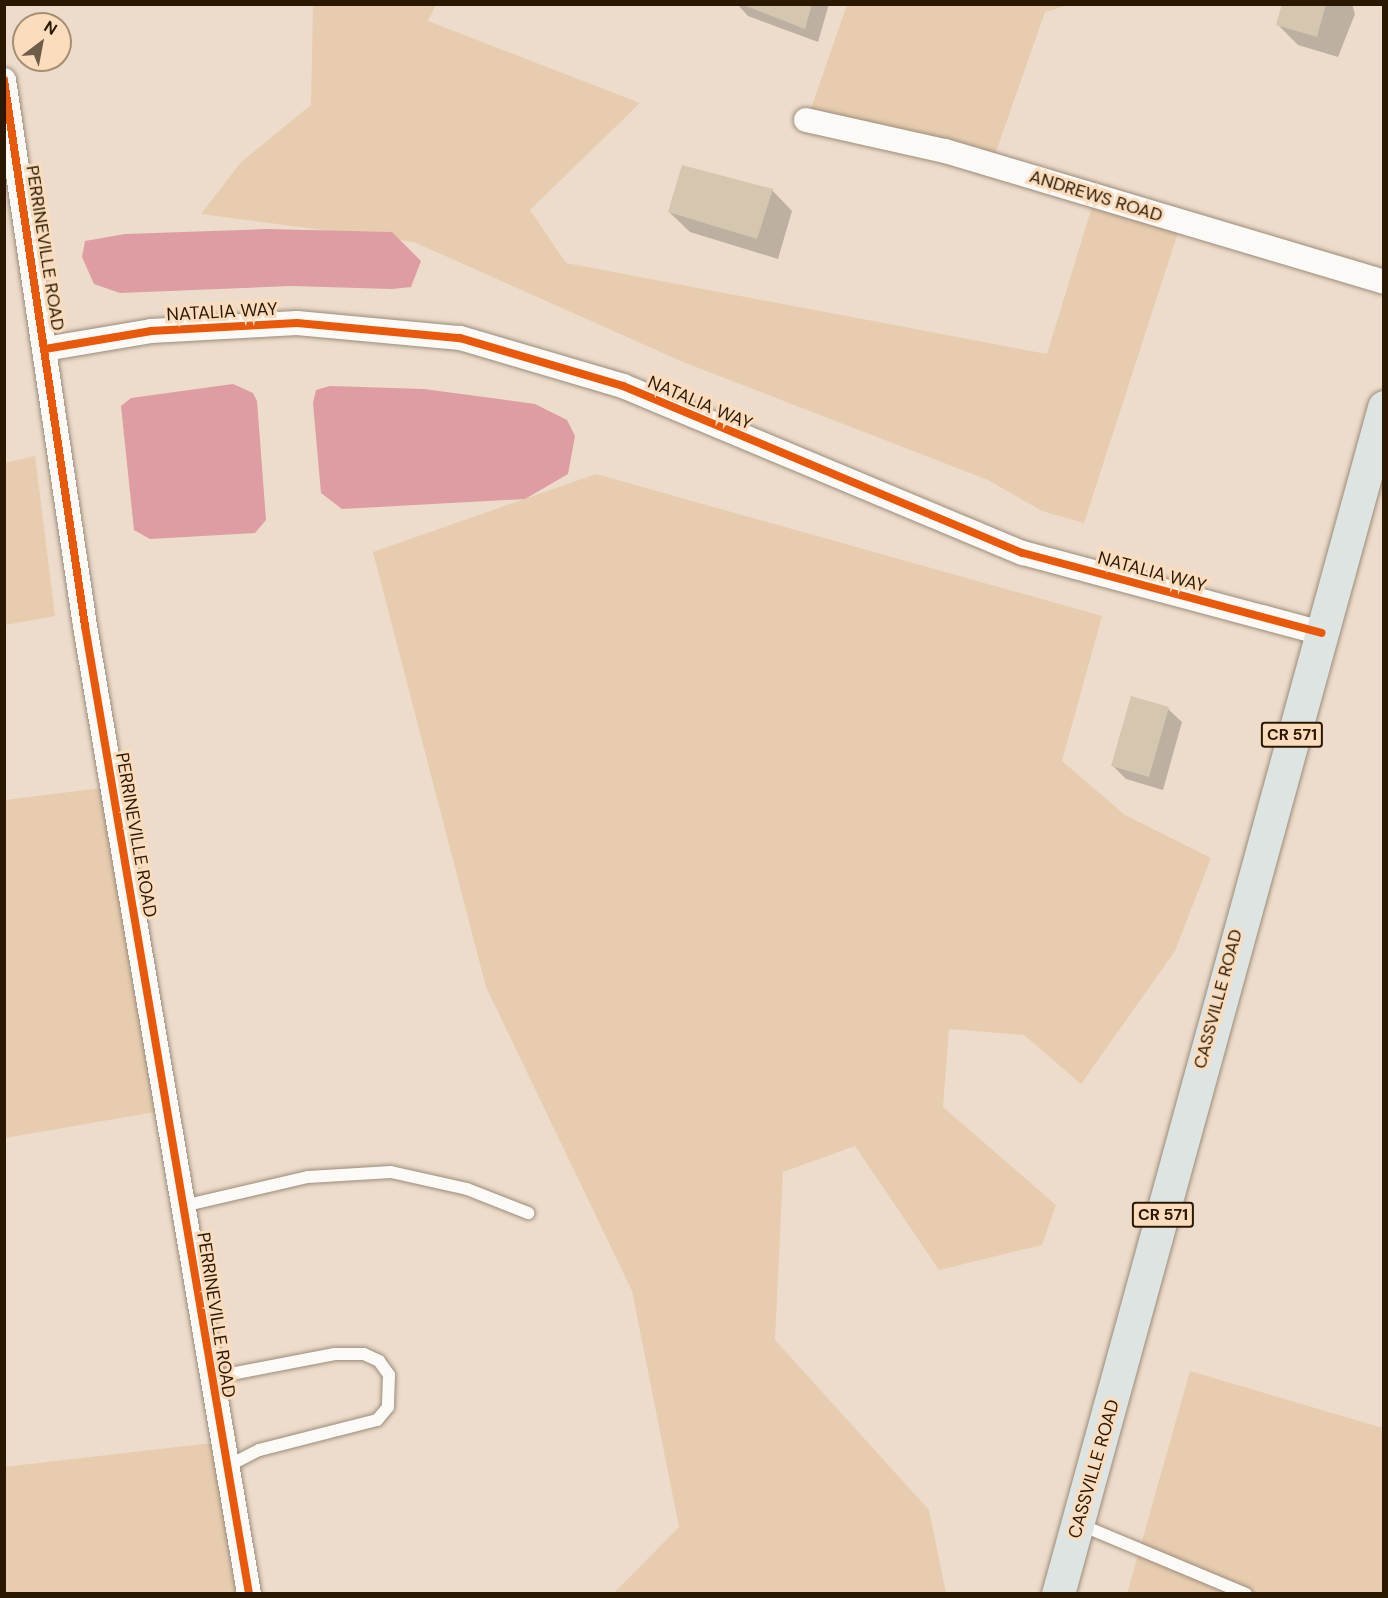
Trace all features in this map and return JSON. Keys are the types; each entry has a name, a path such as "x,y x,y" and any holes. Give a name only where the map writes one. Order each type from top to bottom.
{"main road":[{"name":"CASSVILLE ROAD","path":"1058,1593 1137,1320 1206,1040 1383,407"}],"street":[{"name":"PERRINEVILLE ROAD","path":"4,80 85,626 210,1378 249,1593"},
{"name":"ANDREWS ROAD","path":"806,120 945,151 1383,282"},
{"name":"NATALIA WAY","path":"45,349 151,331 297,323 460,338 623,386 1023,553 1321,633"}],"lane":[{"path":"183,1206 308,1177 391,1172 467,1189 528,1213"},
{"path":"210,1378 335,1354 364,1354 379,1361 388,1375 388,1407 377,1420 259,1450 226,1467"},
{"path":"1078,1523 1246,1593"}],"shaded area":[{"path":"436,4 428,21 640,103 530,210 566,263 1047,354 1095,197 1181,223 1084,523 1042,511 988,480 683,362 414,242 201,214 241,162 311,105 313,5"},
{"path":"847,5 1068,5 1045,12 991,166 810,111"},
{"path":"267,229 392,232 421,261 411,287 392,289 291,286 120,293 94,284 82,257 85,241 125,234"},
{"path":"233,384 253,393 257,401 266,520 255,533 150,539 134,530 121,406 131,398"},
{"path":"330,386 424,389 535,404 567,420 575,436 568,474 525,499 342,509 321,493 313,403 316,390"},
{"path":"35,456 55,616 5,625 5,463"},
{"path":"596,474 1102,616 1062,761 1125,815 1211,858 1175,951 1081,1084 1024,1035 949,1029 943,1107 1056,1205 1042,1245 939,1270 855,1146 783,1172 775,1340 929,1510 946,1593 614,1593 679,1527 632,1291 486,987 373,552"},
{"path":"126,785 178,1108 5,1138 5,800"},
{"path":"1190,1371 1383,1428 1383,1593 1127,1594"},
{"path":"220,1442 252,1593 5,1593 4,1467"}],"building":[{"path":"741,4 812,4 805,29"},
{"path":"1282,4 1326,4 1317,37 1276,25"},
{"path":"682,165 773,189 757,239 668,212"},
{"path":"1131,696 1169,707 1149,777 1111,766"}],"cycle path":[{"path":"4,80 85,626 249,1594"},
{"path":"45,349 151,331 297,323 460,338 623,386 1023,553 1321,633"}]}
